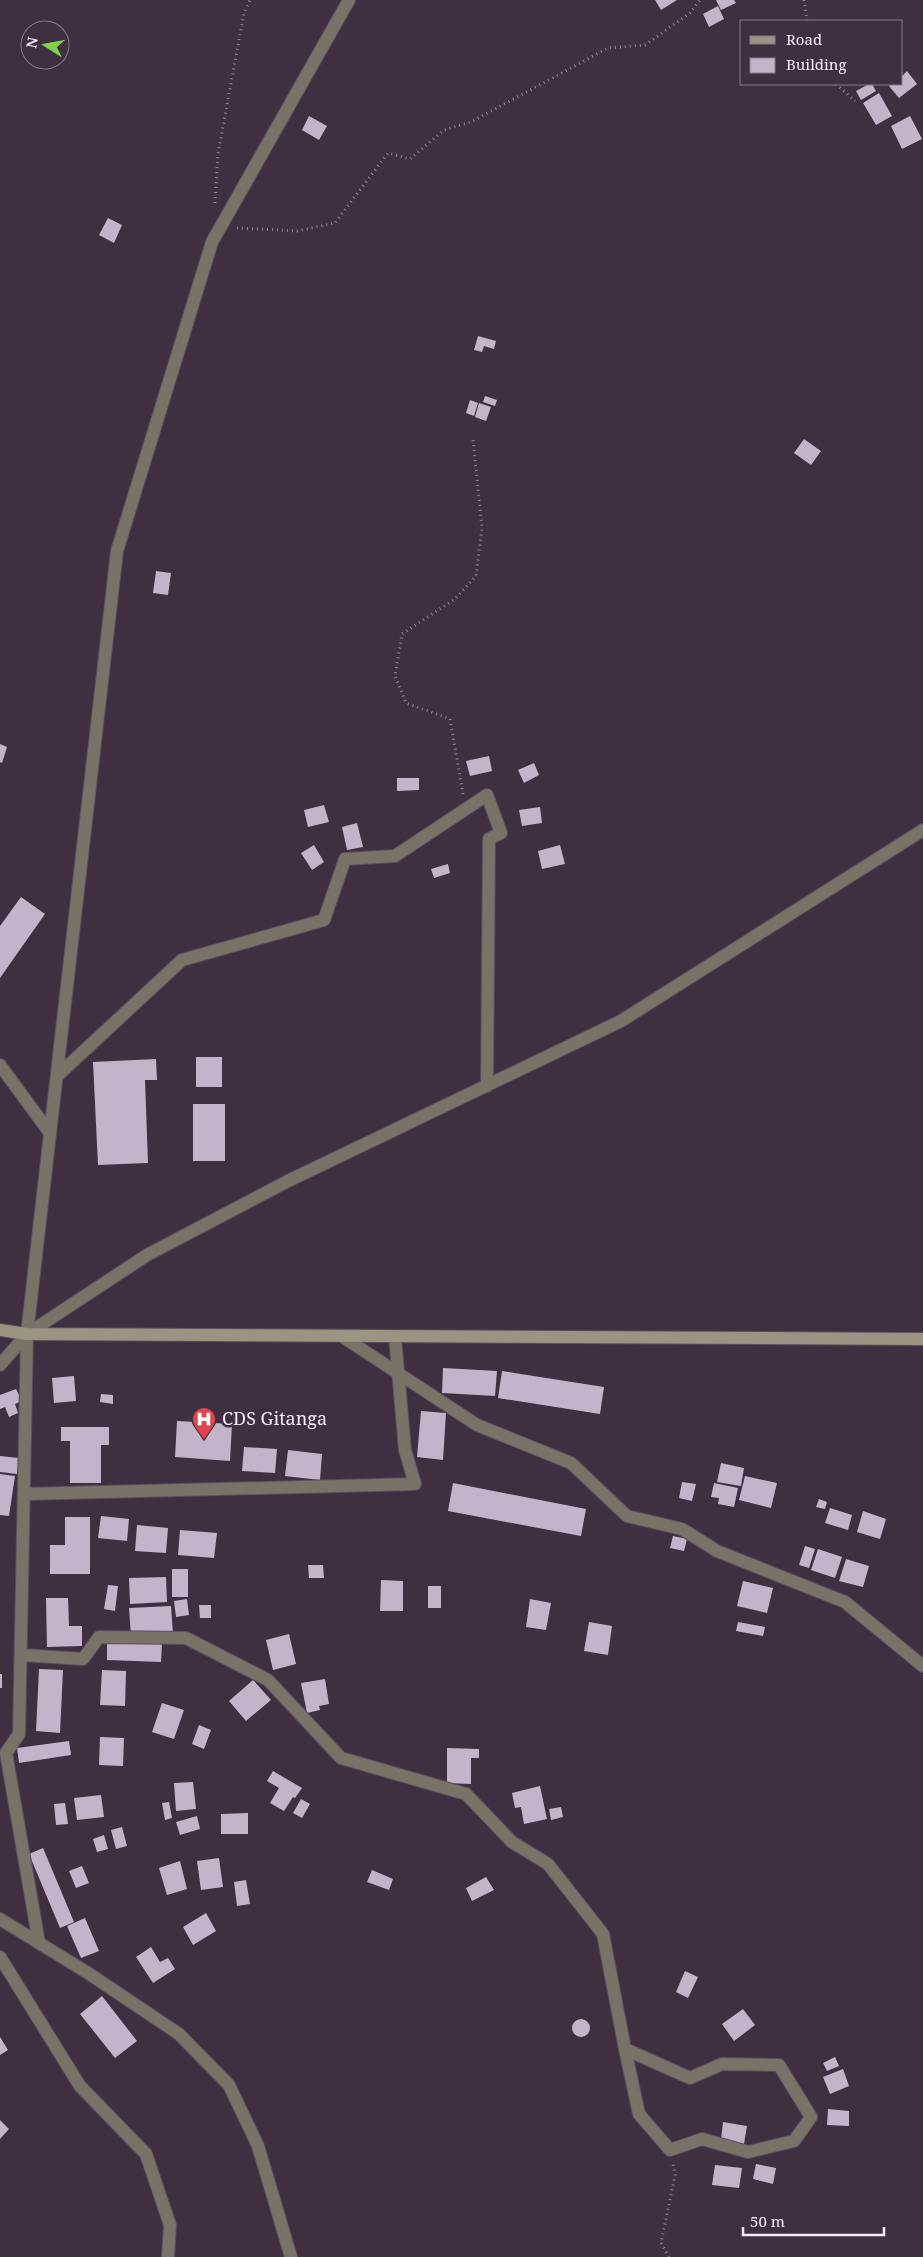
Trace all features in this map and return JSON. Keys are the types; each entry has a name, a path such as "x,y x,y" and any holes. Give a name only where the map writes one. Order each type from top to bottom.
{"main road":[{"path":"0,1330 27,1334 923,1339"}],"street":[{"path":"39,1943 6,1753 19,1734 27,1334 117,551 212,242 348,0"},
{"path":"57,1076 182,960 324,920 344,859 395,856 487,794 501,833 489,839 487,1086"},
{"path":"0,1365 27,1334 147,1255 288,1181 621,1021 923,830"},
{"path":"0,1065 50,1133"},
{"path":"343,1337 477,1425 571,1464 628,1516 682,1529 717,1551 845,1602 923,1666"},
{"path":"25,1494 415,1484 405,1450 395,1337"},
{"path":"22,1655 83,1659 98,1637 186,1638 268,1680 341,1758 466,1794 512,1842 548,1864 603,1934 625,2049 639,2114 670,2150 702,2139 748,2152 794,2141 811,2117 779,2065 722,2064 690,2078 625,2049"},
{"path":"0,1919 179,2034 229,2085 258,2146 291,2257"},
{"path":"0,1957 80,2086 146,2154 170,2225 168,2257"}],"path":[{"path":"214,213 218,154 244,13 250,0"},
{"path":"221,226 297,232 335,223 388,153 410,159 444,130 471,122 608,48 645,45 690,13 700,0"},
{"path":"804,0 807,20"},
{"path":"837,85 855,101"},
{"path":"466,809 450,719 406,703 395,676 402,634 455,599 476,576 482,528 474,439"},
{"path":"669,2257 661,2243 675,2174 670,2150"}],"building":[{"path":"655,0 677,0 661,10"},
{"path":"716,0 734,0 736,3 721,10"},
{"path":"718,6 724,19 709,27 703,14"},
{"path":"907,71 917,84 899,98 889,86 903,85 903,75"},
{"path":"867,85 873,85 876,91 861,100 856,91"},
{"path":"879,93 892,116 876,125 863,103"},
{"path":"309,116 327,126 319,140 302,130"},
{"path":"910,116 922,139 902,149 891,126"},
{"path":"108,218 122,225 114,243 99,235"},
{"path":"478,336 496,341 494,349 484,346 482,352 474,350"},
{"path":"485,396 497,400 495,406 483,402"},
{"path":"470,400 478,403 474,416 466,413"},
{"path":"479,403 491,407 486,421 475,417"},
{"path":"804,439 821,451 811,465 794,453"},
{"path":"156,571 171,573 168,595 153,593"},
{"path":"0,744 7,747 2,763 0,762"},
{"path":"489,756 492,771 470,776 466,761"},
{"path":"534,763 539,775 524,783 518,770"},
{"path":"397,778 419,778 419,790 397,791"},
{"path":"324,805 329,822 308,827 304,810"},
{"path":"540,807 542,823 522,826 519,810"},
{"path":"357,823 363,847 347,850 342,827"},
{"path":"314,845 324,862 312,870 301,853"},
{"path":"560,845 565,864 542,869 538,851"},
{"path":"448,864 450,873 434,878 431,869"},
{"path":"21,897 45,914 0,978 0,926"},
{"path":"196,1057 222,1057 222,1087 196,1087"},
{"path":"156,1059 157,1080 145,1080 148,1163 98,1165 93,1062"},
{"path":"193,1104 225,1104 225,1161 193,1161"},
{"path":"443,1368 497,1371 495,1396 442,1393"},
{"path":"502,1371 604,1387 600,1414 498,1398"},
{"path":"74,1376 76,1401 54,1403 52,1378"},
{"path":"16,1389 22,1401 15,1404 18,1413 9,1417 5,1407 0,1409 0,1395"},
{"path":"101,1394 113,1395 113,1404 100,1402"},
{"path":"421,1411 446,1413 443,1460 417,1457"},
{"name":"CDS Gitanga","path":"177,1421 232,1424 230,1461 175,1457"},
{"path":"61,1427 109,1427 109,1445 101,1445 101,1483 70,1483 70,1441 61,1441"},
{"path":"244,1447 277,1449 275,1473 242,1471"},
{"path":"288,1450 322,1454 320,1480 285,1476"},
{"path":"0,1456 19,1458 17,1474 0,1472"},
{"path":"721,1463 744,1468 741,1486 717,1482"},
{"path":"0,1474 15,1476 9,1516 0,1515"},
{"path":"745,1476 777,1483 771,1508 739,1500"},
{"path":"682,1482 696,1484 692,1501 679,1498"},
{"path":"453,1483 586,1509 581,1536 448,1511"},
{"path":"714,1483 738,1488 734,1507 718,1504 719,1498 711,1497"},
{"path":"819,1499 827,1502 825,1509 816,1507"},
{"path":"830,1508 852,1515 848,1530 825,1523"},
{"path":"863,1511 886,1519 880,1539 857,1532"},
{"path":"101,1516 129,1519 127,1541 98,1538"},
{"path":"65,1517 90,1517 90,1574 50,1574 50,1545 65,1545"},
{"path":"137,1525 168,1528 166,1553 135,1551"},
{"path":"180,1530 217,1533 214,1558 178,1555"},
{"path":"673,1536 687,1539 684,1551 670,1548"},
{"path":"805,1546 815,1549 809,1568 799,1565"},
{"path":"818,1549 842,1557 835,1578 811,1570"},
{"path":"846,1559 869,1566 863,1587 839,1581"},
{"path":"308,1565 323,1565 324,1578 309,1578"},
{"path":"172,1569 188,1569 188,1597 172,1597"},
{"path":"166,1577 167,1602 130,1604 129,1578"},
{"path":"381,1580 403,1581 403,1611 380,1611"},
{"path":"743,1581 773,1588 767,1613 737,1606"},
{"path":"108,1585 118,1586 115,1611 104,1609"},
{"path":"428,1586 441,1586 441,1608 428,1608"},
{"path":"46,1598 68,1598 69,1626 82,1626 82,1646 47,1647"},
{"path":"187,1599 189,1615 176,1617 174,1601"},
{"path":"530,1599 551,1603 546,1630 526,1627"},
{"path":"199,1605 211,1605 211,1618 200,1618"},
{"path":"171,1606 173,1634 131,1636 129,1608"},
{"path":"589,1622 612,1626 608,1655 584,1651"},
{"path":"738,1622 765,1627 763,1636 736,1631"},
{"path":"289,1634 296,1664 273,1670 266,1640"},
{"path":"107,1641 162,1643 161,1662 107,1660"},
{"path":"39,1669 63,1670 60,1733 36,1731"},
{"path":"102,1670 126,1671 125,1706 100,1705"},
{"path":"0,1674 2,1674 2,1688 0,1688"},
{"path":"325,1679 329,1704 319,1706 320,1710 307,1713 301,1683"},
{"path":"253,1680 271,1700 246,1721 229,1701"},
{"path":"162,1703 184,1710 174,1739 152,1732"},
{"path":"199,1725 211,1730 204,1749 192,1744"},
{"path":"100,1737 124,1738 123,1766 99,1765"},
{"path":"69,1741 71,1755 19,1763 17,1748"},
{"path":"447,1748 479,1749 479,1758 471,1758 471,1784 447,1783"},
{"path":"273,1771 302,1788 295,1798 293,1797 284,1811 270,1803 279,1788 267,1781"},
{"path":"193,1782 196,1809 176,1811 174,1783"},
{"path":"540,1786 547,1819 524,1824 521,1807 515,1808 512,1793"},
{"path":"101,1795 104,1817 77,1820 74,1798"},
{"path":"301,1799 310,1804 302,1818 293,1813"},
{"path":"169,1802 172,1818 165,1820 162,1803"},
{"path":"65,1803 68,1824 56,1825 54,1804"},
{"path":"561,1807 563,1817 551,1820 549,1809"},
{"path":"248,1813 248,1834 221,1834 221,1814"},
{"path":"197,1816 200,1829 180,1835 176,1822"},
{"path":"122,1827 127,1846 116,1849 111,1830"},
{"path":"104,1835 108,1849 97,1852 93,1839"},
{"path":"43,1848 74,1922 60,1928 29,1854"},
{"path":"219,1858 223,1887 201,1890 197,1861"},
{"path":"180,1861 187,1889 167,1895 159,1868"},
{"path":"82,1866 89,1883 76,1888 69,1871"},
{"path":"372,1870 393,1879 389,1890 367,1882"},
{"path":"486,1877 494,1890 472,1901 466,1888"},
{"path":"246,1880 250,1904 237,1906 234,1882"},
{"path":"206,1913 216,1931 193,1945 183,1927"},
{"path":"85,1918 99,1951 81,1958 67,1926"},
{"path":"151,1947 160,1962 168,1958 175,1969 153,1983 136,1957"},
{"path":"685,1971 698,1977 688,1998 676,1992"},
{"path":"102,1996 137,2041 115,2058 80,2014"},
{"path":"743,2009 755,2025 734,2041 722,2024"},
{"path":"577,2019 585,2019 590,2024 588,2035 577,2037 572,2032 572,2024"},
{"path":"0,2037 8,2050 0,2055"},
{"path":"835,2057 839,2066 827,2071 823,2063"},
{"path":"843,2069 849,2086 830,2094 823,2077"},
{"path":"828,2109 849,2111 849,2126 827,2125"},
{"path":"0,2120 9,2129 0,2139"},
{"path":"723,2122 747,2126 744,2144 721,2140"},
{"path":"756,2164 776,2168 773,2184 753,2179"},
{"path":"715,2165 742,2168 739,2188 712,2185"}],"place":[{"name":"CDS Gitanga","path":"204,1440"}]}
